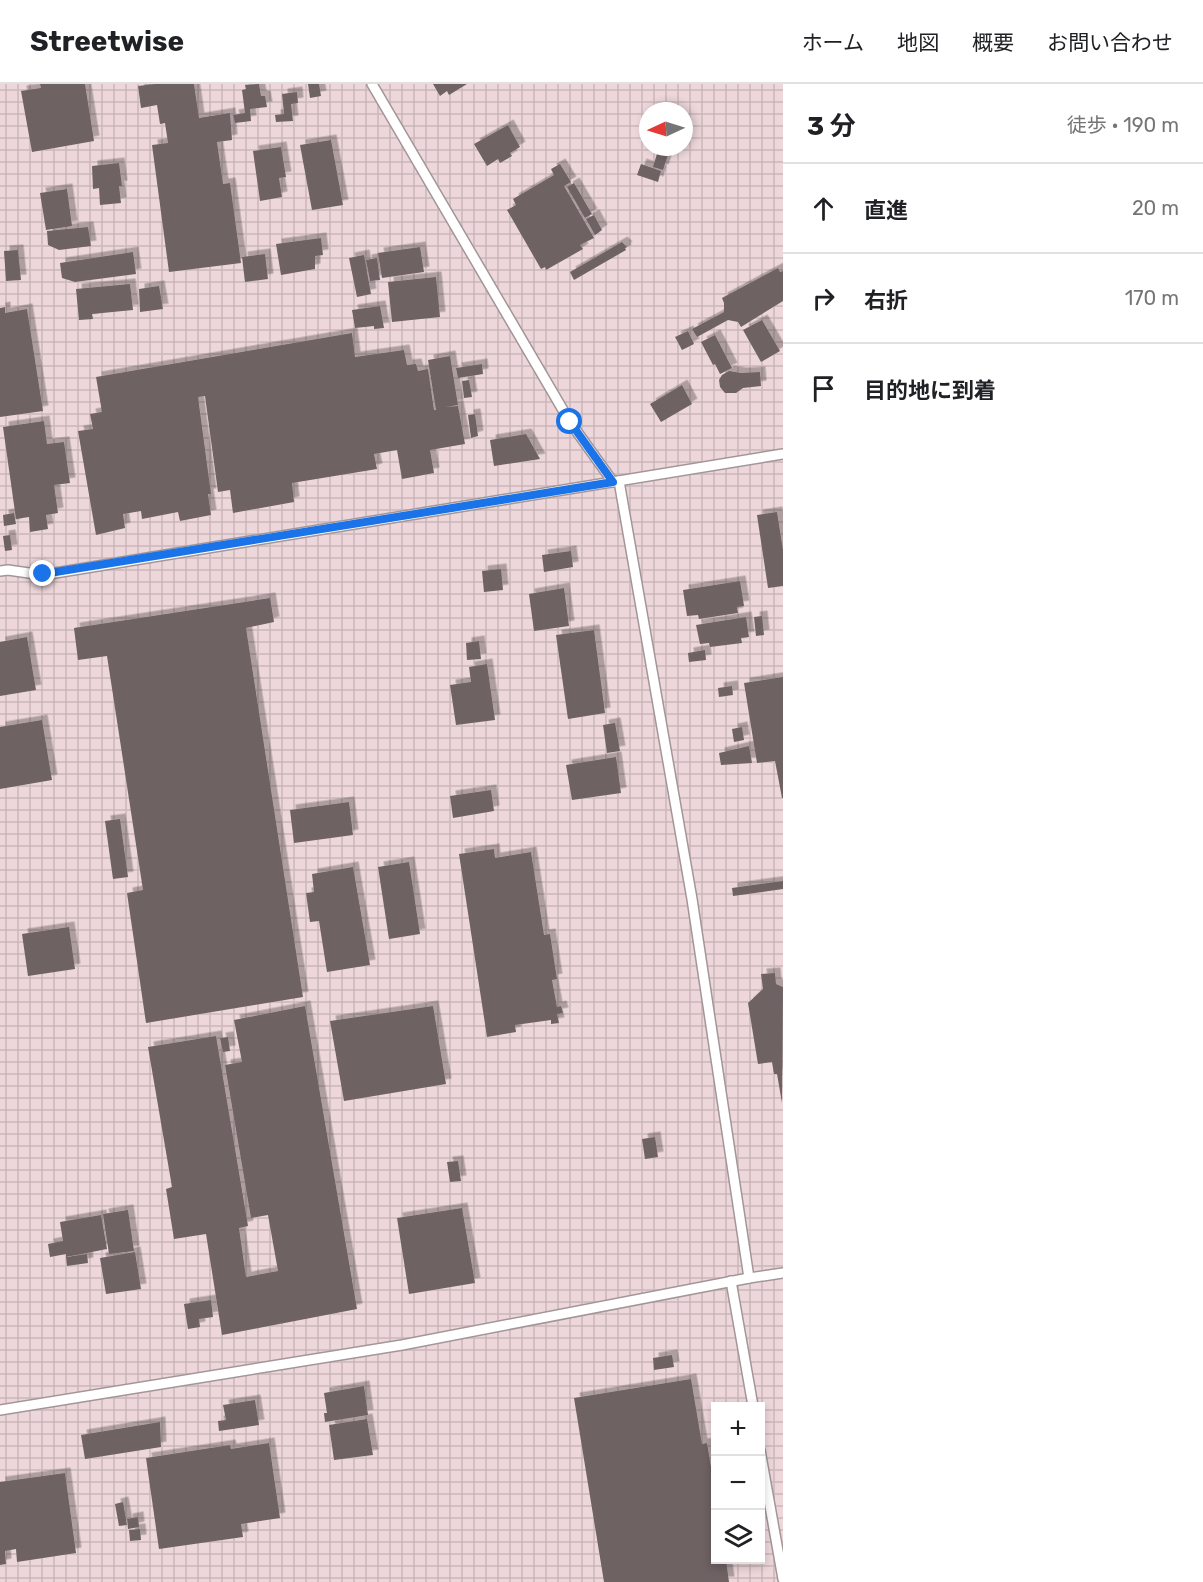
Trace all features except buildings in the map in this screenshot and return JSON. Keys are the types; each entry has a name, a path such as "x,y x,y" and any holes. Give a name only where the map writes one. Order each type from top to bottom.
{"lane":[{"path":"372,84 570,422 616,481 692,899 749,1278"},
{"path":"0,571 43,574 783,454"},
{"path":"0,1410 402,1345 783,1273"},
{"path":"731,1281 752,1402"},
{"path":"761,1456 783,1579"}],"shaded area":[{"path":"0,84 783,84 783,1582 0,1582"}],"route":[{"path":"43,574 613,482 570,422"}]}
